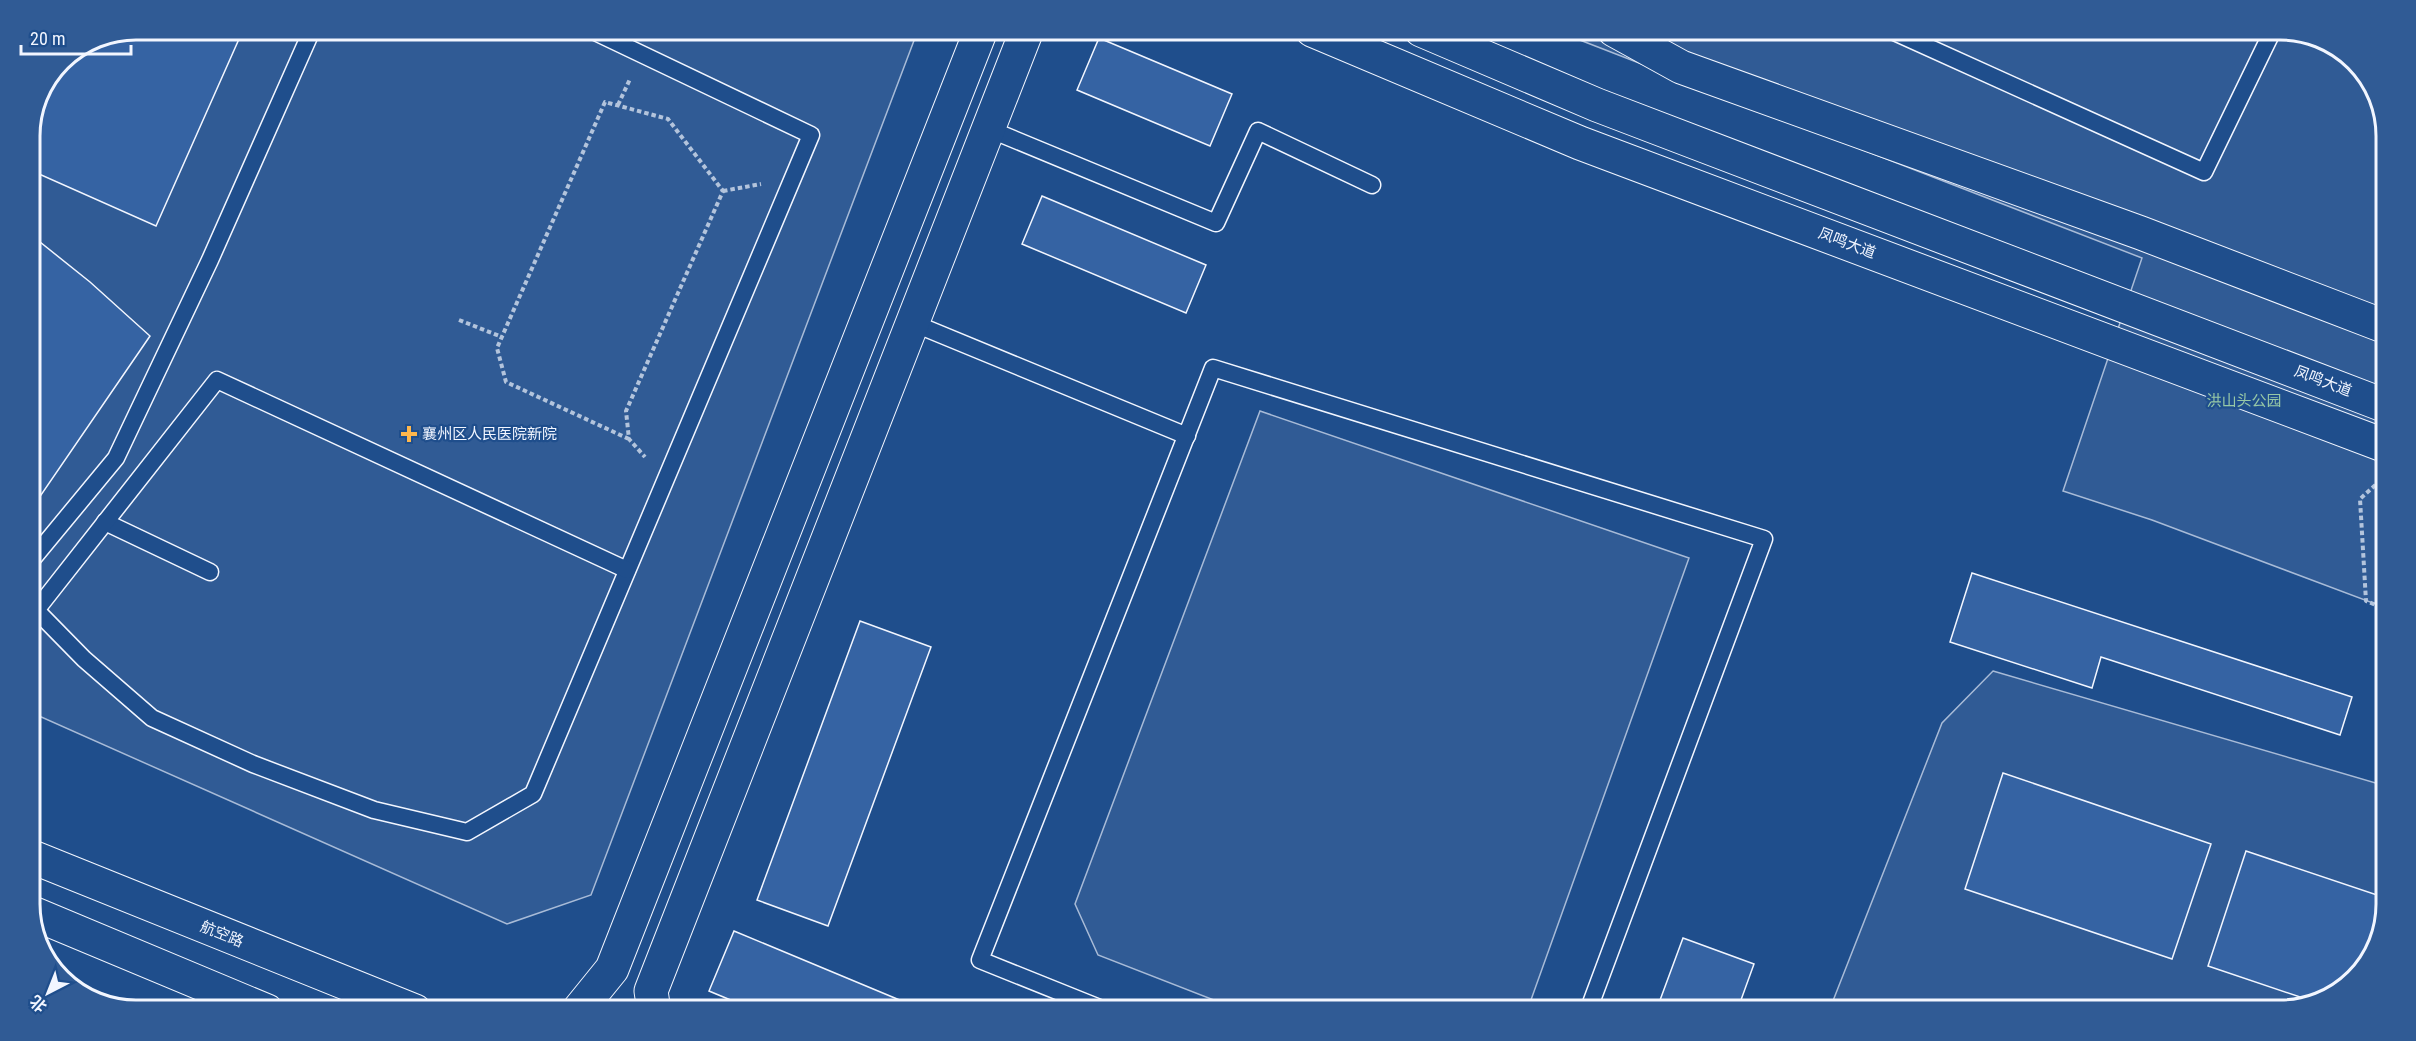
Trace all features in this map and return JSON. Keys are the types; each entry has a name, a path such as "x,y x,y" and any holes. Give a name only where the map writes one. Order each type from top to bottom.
{"street":[{"path":"587,1000 612,969 977,40"},
{"path":"652,1000 651,991 1024,40"},
{"name":"凤鸣大道","path":"1336,40 1580,143 2375,442"},
{"name":"凤鸣大道","path":"1444,40 1597,105 2375,402"},
{"path":"1632,40 1682,67 2141,233 2375,324"},
{"name":"航空路","path":"41,860 388,1000"},
{"path":"42,917 241,1000"}],"lane":[{"path":"41,549 116,458 210,260 308,40"},
{"path":"41,615 84,659 152,718 253,764 374,810 467,832 533,794 811,135 612,40"},
{"path":"1912,40 2204,172 2268,40"},
{"path":"989,129 1216,223 1258,131 1372,185"},
{"path":"913,323 1187,436"},
{"path":"1080,1000 980,960 1213,368 1764,540 1592,1000"},
{"path":"41,598 105,522 217,380 627,570"},
{"path":"105,522 210,572"}],"path":[{"path":"629,439 626,411 723,191 668,119 605,102 497,348 506,382 629,439 665,479"},
{"path":"459,320 502,338"},
{"path":"2375,485 2360,499 2366,601 2376,605"}],"shaded area":[{"name":"襄州区人民医院新院","path":"136,40 914,40 591,895 507,924 41,717 41,130 48,100 57,83 83,57 118,42"},
{"name":"洪山头公园","path":"1580,40 2280,40 2298,42 2316,48 2338,60 2363,88 2372,112 2375,130 2376,604 2152,520 2063,491 2142,258"},
{"path":"1260,411 1689,558 1531,1000 1214,1000 1098,955 1075,904"},
{"path":"1993,671 2376,783 2376,904 2374,923 2363,952 2356,963 2333,984 2322,991 2292,1000 1833,1000 1942,723"}],"building":[{"path":"239,40 156,226 41,175 41,130 48,100 57,83 83,57 118,42"},
{"path":"1098,40 1104,40 1232,94 1210,146 1077,90"},
{"path":"1042,196 1206,265 1186,313 1022,244"},
{"path":"41,243 90,282 150,336 41,495"},
{"path":"1972,573 2352,697 2340,735 2101,657 2092,688 1950,642"},
{"path":"860,621 931,647 828,926 757,900"},
{"path":"2003,773 2211,844 2172,959 1965,889"},
{"path":"2246,851 2376,895 2374,923 2363,952 2347,972 2322,991 2301,997 2208,966"},
{"path":"734,931 900,1000 731,1000 709,991"},
{"path":"1683,938 1754,964 1741,1000 1660,1000"}],"place":[{"name":"襄州区人民医院新院","path":"409,434"}]}
